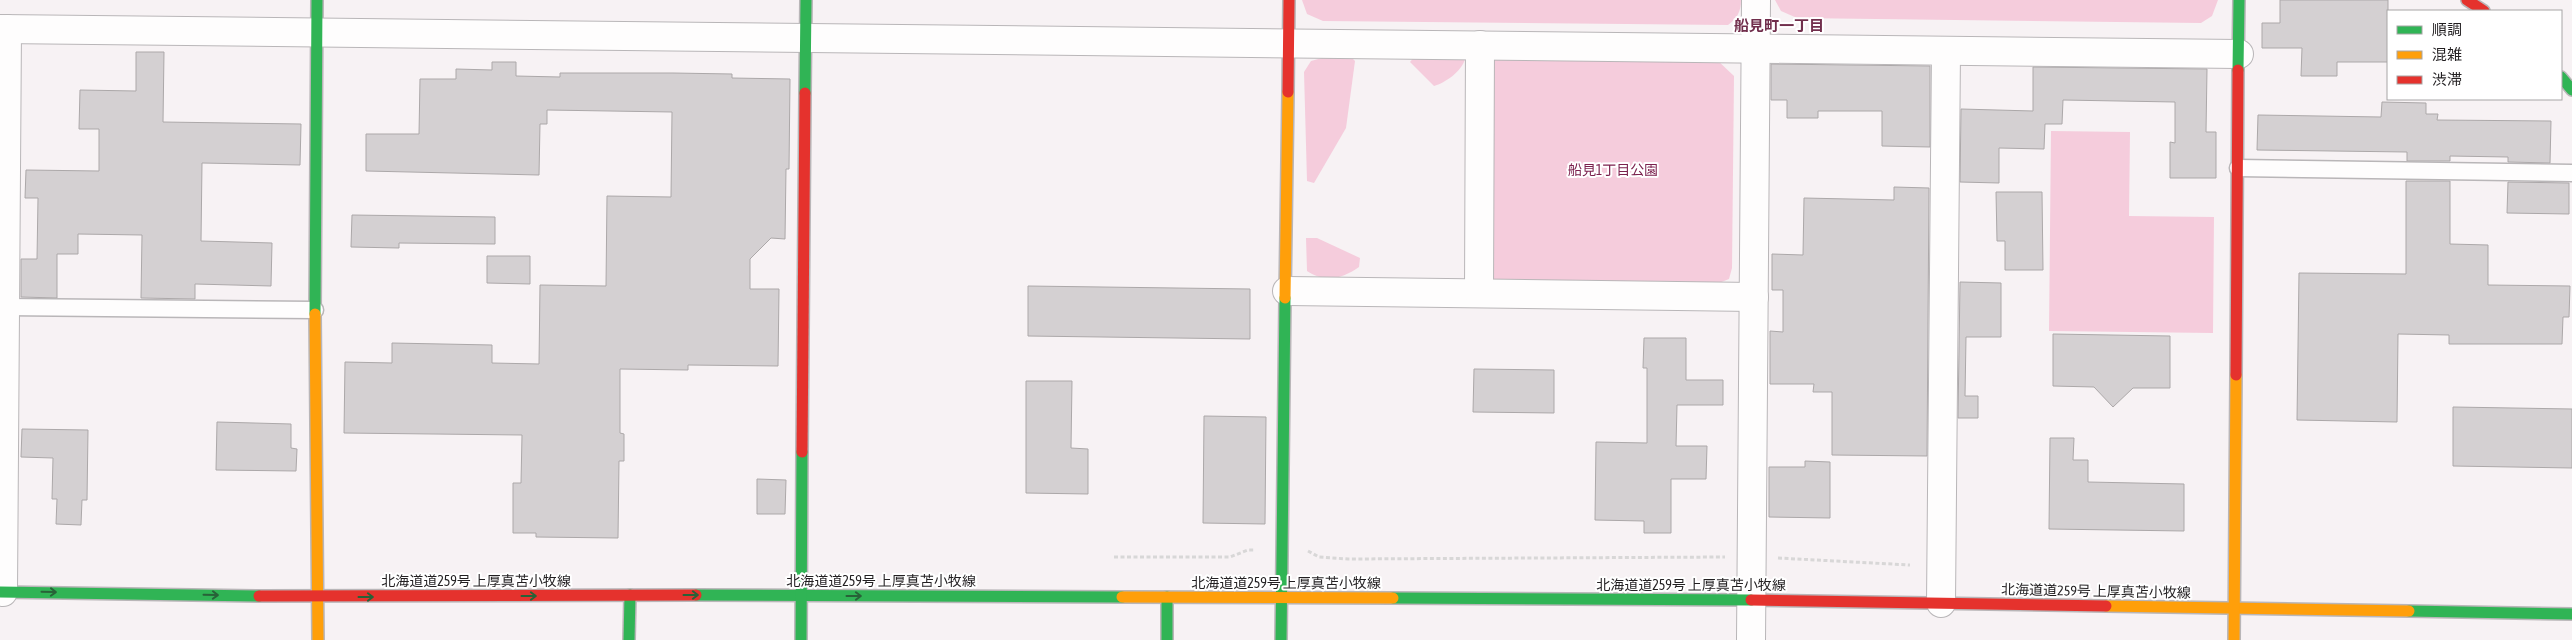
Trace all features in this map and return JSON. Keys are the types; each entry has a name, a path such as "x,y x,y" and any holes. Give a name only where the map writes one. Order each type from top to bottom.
{"street":[{"path":"318,0 315,310 318,640"},
{"path":"801,640 806,0"},
{"path":"1281,640 1287,292 1289,0"},
{"path":"1751,640 1756,0"},
{"path":"2234,640 2239,0"},
{"path":"2467,0 2482,10"},
{"path":"1,592 5,307 3,215 4,29 2239,54"},
{"path":"1479,293 1480,45"},
{"path":"1941,603 1946,50"},
{"path":"2562,78 2572,90"},
{"path":"1287,292 1754,297"},
{"name":"北海道道259号 上厚真苫小牧線","path":"1,592 317,597 801,595 1752,600 2572,614"},
{"path":"629,640 630,595"},
{"path":"1167,597 1167,640"}],"lane":[{"path":"2238,168 2572,174"},
{"path":"5,307 315,310"}],"path":[{"path":"1114,557 1230,557 1248,550"},
{"path":"1311,551 1319,557 1348,559 1752,557 1910,566"}],"green space":[{"path":"1302,0 1741,0 1738,14 1728,25 1323,21 1307,14"},
{"path":"1775,0 2218,0 2212,16 2201,23 1797,18 1781,11"},
{"path":"1457,54 1465,59 1460,68 1448,79 1434,86 1410,62 1415,56"},
{"path":"1349,55 1355,61 1346,128 1314,183 1307,181 1304,72 1311,61 1329,56"},
{"name":"船見1丁目公園","path":"1493,57 1716,59 1734,76 1732,268 1729,279 1719,283 1491,280"},
{"path":"2051,131 2130,132 2129,216 2214,217 2213,333 2049,331"},
{"path":"1306,238 1317,238 1360,258 1359,267 1340,277 1327,278 1314,275 1307,271"}],"building":[{"path":"2280,0 2388,0 2387,62 2337,62 2337,76 2301,76 2302,48 2262,48 2262,23 2280,23"},
{"path":"136,52 164,52 163,122 301,124 300,165 202,163 201,241 272,243 271,286 195,284 195,299 141,298 142,235 78,234 78,254 57,254 57,298 21,297 21,259 37,259 38,198 25,198 26,170 99,171 99,129 79,129 80,90 136,91"},
{"path":"492,62 516,62 516,76 560,77 560,73 673,73 732,74 732,78 790,79 789,169 786,169 785,239 771,238 750,259 750,289 779,289 778,366 688,365 688,370 620,369 620,433 624,434 624,461 619,461 618,538 536,537 536,533 513,533 513,483 521,483 522,435 344,433 345,362 392,363 392,343 492,345 492,363 539,364 540,285 606,286 607,196 671,197 672,112 547,110 547,124 540,124 539,175 366,171 366,134 419,134 420,79 456,79 456,69 492,70"},
{"path":"1771,64 1930,66 1930,147 1882,146 1882,111 1818,111 1818,118 1787,118 1787,100 1771,100"},
{"path":"2033,67 2207,69 2206,132 2216,132 2216,178 2170,178 2170,142 2175,143 2175,102 2063,100 2062,124 2045,124 2044,149 1999,148 1999,183 1960,182 1961,109 2033,111"},
{"path":"2382,102 2426,103 2426,114 2438,114 2437,120 2551,121 2550,163 2508,162 2508,157 2450,156 2450,161 2407,161 2407,152 2257,150 2258,115 2381,117"},
{"path":"2406,181 2450,181 2450,244 2488,245 2488,285 2570,286 2569,317 2563,317 2562,344 2449,344 2449,335 2398,334 2397,422 2297,420 2299,273 2406,274"},
{"path":"2508,182 2569,183 2569,214 2507,213"},
{"path":"1894,187 1929,188 1927,456 1832,455 1832,392 1813,392 1814,384 1770,384 1770,331 1783,332 1783,290 1772,290 1772,254 1803,255 1804,198 1894,200"},
{"path":"1996,192 2042,192 2043,270 2005,270 2005,241 1997,241"},
{"path":"352,215 495,217 495,244 399,243 399,248 351,247"},
{"path":"487,256 530,256 530,284 487,283"},
{"path":"1960,282 2001,283 2001,337 1966,337 1965,396 1978,396 1978,418 1958,418"},
{"path":"1028,286 1250,289 1250,339 1028,336"},
{"path":"2053,334 2170,336 2170,388 2133,388 2113,407 2094,387 2053,386"},
{"path":"1644,338 1686,338 1686,380 1723,380 1723,405 1677,405 1676,446 1707,446 1706,479 1671,479 1671,533 1644,533 1644,521 1595,520 1596,442 1647,443 1647,368 1643,368"},
{"path":"1474,369 1554,370 1554,413 1473,412"},
{"path":"1026,381 1072,381 1071,448 1088,449 1088,494 1026,493"},
{"path":"2453,407 2572,409 2572,468 2453,466"},
{"path":"1204,416 1266,417 1265,524 1203,523"},
{"path":"217,422 291,424 291,448 297,449 296,471 216,470"},
{"path":"22,429 88,430 87,500 82,500 81,525 56,524 57,499 52,499 53,458 21,457"},
{"path":"2050,438 2074,438 2073,460 2088,460 2088,482 2184,484 2184,531 2049,529"},
{"path":"1805,461 1830,462 1830,518 1769,517 1769,467 1805,467"},
{"path":"757,479 786,480 785,514 757,514"}],"traffic: fast":[{"path":"315,314 317,0"},
{"path":"805,93 806,0"},
{"path":"2238,70 2239,0"},
{"path":"2562,78 2572,90"},
{"path":"1281,640 1285,298"},
{"path":"801,640 802,452"},
{"path":"0,592 259,596"},
{"path":"629,640 630,595"},
{"path":"696,595 1122,597"},
{"path":"1167,597 1167,640"},
{"path":"1393,598 1751,600"},
{"path":"2409,611 2572,614"}],"traffic: slow":[{"path":"1285,298 1288,92"},
{"path":"315,314 318,640"},
{"path":"2234,640 2236,375"},
{"path":"1122,597 1393,598"},
{"path":"2106,606 2409,611"}],"traffic: jam":[{"path":"1288,92 1289,0"},
{"path":"2467,0 2482,10"},
{"path":"2236,375 2238,70"},
{"path":"802,452 805,93"},
{"path":"259,596 696,595"},
{"path":"1751,600 2106,606"}],"district":[{"name":"船見町一丁目","path":"1779,25"}]}
